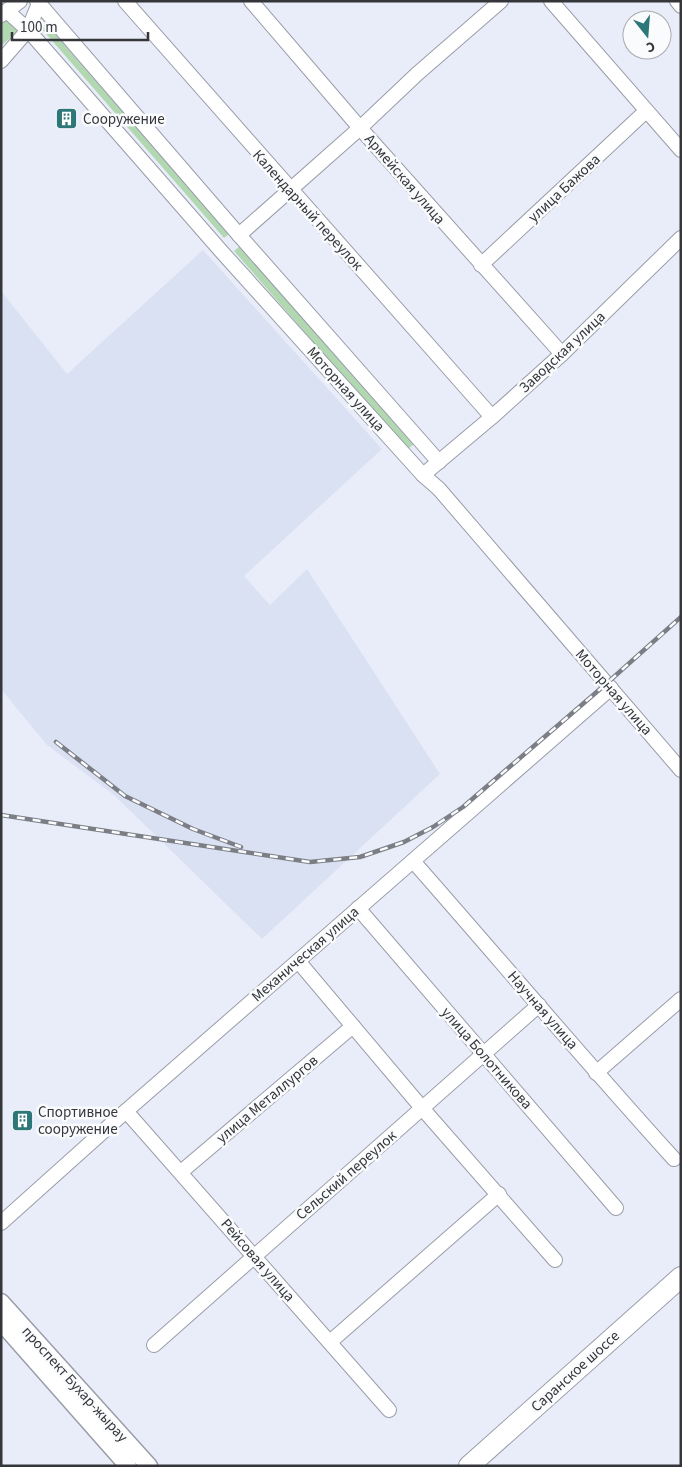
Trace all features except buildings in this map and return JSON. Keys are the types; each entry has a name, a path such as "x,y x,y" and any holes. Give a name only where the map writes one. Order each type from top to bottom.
{"highway":[{"name":"Саранское шоссе","path":"469,1466 681,1277"}],"main road":[{"name":"проспект Бухар-жырау","path":"1,1302 149,1466"},
{"name":"проспект Бухар-жырау","path":"1,1322 128,1466"}],"street":[{"path":"4,13 20,1"},
{"name":"Календарный переулок","path":"125,1 492,417"},
{"name":"Армейская улица","path":"251,1 360,128 562,354"},
{"path":"239,235 291,191 417,74 501,1"},
{"path":"551,1 681,150"},
{"path":"677,1 681,6"},
{"path":"1,61 28,30 39,2"},
{"name":"Моторная улица","path":"39,2 239,235 439,462"},
{"name":"Моторная улица","path":"4,13 28,30 221,251 424,475 439,489 681,770"},
{"name":"улица Бажова","path":"481,265 646,111"},
{"name":"Заводская улица","path":"424,475 562,354 681,238"},
{"name":"Механическая улица","path":"1,1222 611,688"},
{"name":"Научная улица","path":"413,861 596,1073 674,1159"},
{"name":"улица Болотникова","path":"358,908 616,1208"},
{"path":"298,961 422,1108 555,1260"},
{"path":"596,1073 681,999"},
{"name":"Сельский переулок","path":"154,1345 539,1005"},
{"name":"улица Металлургов","path":"181,1172 352,1026"},
{"name":"Рейсовая улица","path":"126,1111 389,1410"},
{"path":"330,1342 499,1194"}],"shaded area":[{"path":"203,250 382,449 244,576 270,605 307,569 440,774 262,939 114,795 47,745 1,689 1,291 67,374"}],"green space":[{"path":"5,18 18,31 1,46 1,21"},
{"path":"46,24 229,234 224,238 41,28"},
{"path":"241,245 414,444 407,450 234,251"}],"railway":[{"path":"1,815 310,862 360,857 404,842 433,827 463,807 681,617"},
{"path":"56,742 125,796 193,829 241,847"}],"place":[{"name":"Сооружение","path":"67,119"},
{"name":"Спортивное сооружение","path":"22,1121"}]}
